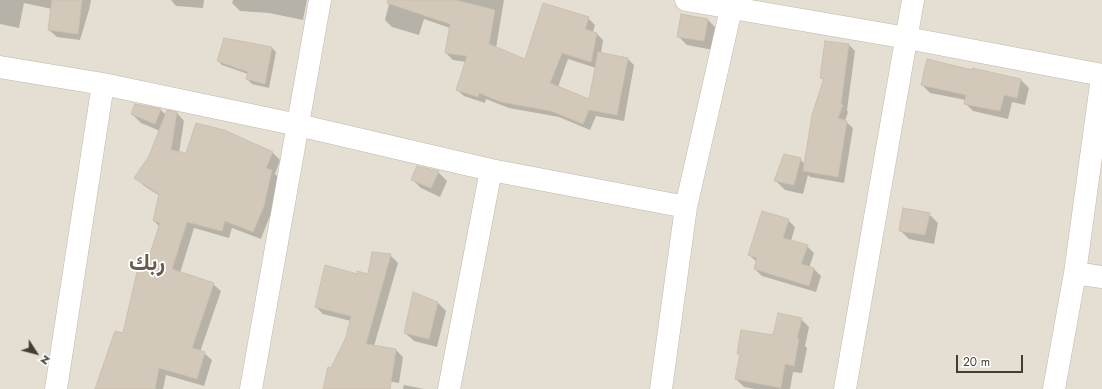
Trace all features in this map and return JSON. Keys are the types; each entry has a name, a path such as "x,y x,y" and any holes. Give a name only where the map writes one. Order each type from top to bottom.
{"street":[{"path":"251,389 320,0"},
{"path":"686,0 732,4 1102,76 1075,273 1054,389"},
{"path":"845,389 913,0"},
{"path":"661,389 686,207 732,4"},
{"path":"0,67 104,84 298,125 491,170 686,207"},
{"path":"56,389 104,84"},
{"path":"449,389 491,170"},
{"path":"1075,273 1102,277"}],"shaded area":[{"name":"ربك","path":"0,0 1102,0 1102,389 0,389"}],"building":[{"path":"52,0 82,0 78,34 48,30"},
{"path":"388,0 455,0 495,10 489,44 525,59 543,3 589,17 585,29 597,33 591,62 562,53 550,83 589,99 598,52 628,58 617,115 589,110 583,124 551,111 501,102 479,93 478,97 456,90 467,56 445,53 450,24 387,3"},
{"path":"681,14 708,19 704,41 677,37"},
{"path":"224,38 272,47 265,84 246,79 248,72 217,61"},
{"path":"825,41 849,44 841,104 843,105 838,118 847,121 838,177 803,171 812,115 824,78 820,78"},
{"path":"927,59 972,70 972,68 1021,79 1017,98 1004,95 1000,111 964,104 966,95 921,85"},
{"path":"135,104 161,109 155,124 131,114"},
{"path":"167,110 177,112 171,150 186,153 196,123 224,130 273,152 266,168 272,170 264,206 253,232 225,221 222,231 187,222 172,269 214,283 192,348 205,352 197,379 159,368 155,389 95,389 115,331 123,333 140,259 148,260 160,223 153,221 159,194 134,178 149,156"},
{"path":"784,154 801,158 794,185 774,181"},
{"path":"417,166 439,171 431,188 411,180"},
{"path":"903,208 930,213 925,235 899,231"},
{"path":"762,211 789,219 783,238 808,245 801,264 814,268 809,286 754,269 757,258 748,255"},
{"path":"372,252 391,254 366,344 396,349 390,389 323,389 328,367 331,368 346,337 351,316 315,307 325,265 357,274 357,271 368,274"},
{"path":"413,292 438,302 429,339 404,333"},
{"path":"778,313 802,318 797,338 799,339 794,366 785,364 781,388 735,379 740,354 737,354 741,330 773,335"}],"district":[{"name":"ربك","path":"147,264"}]}
